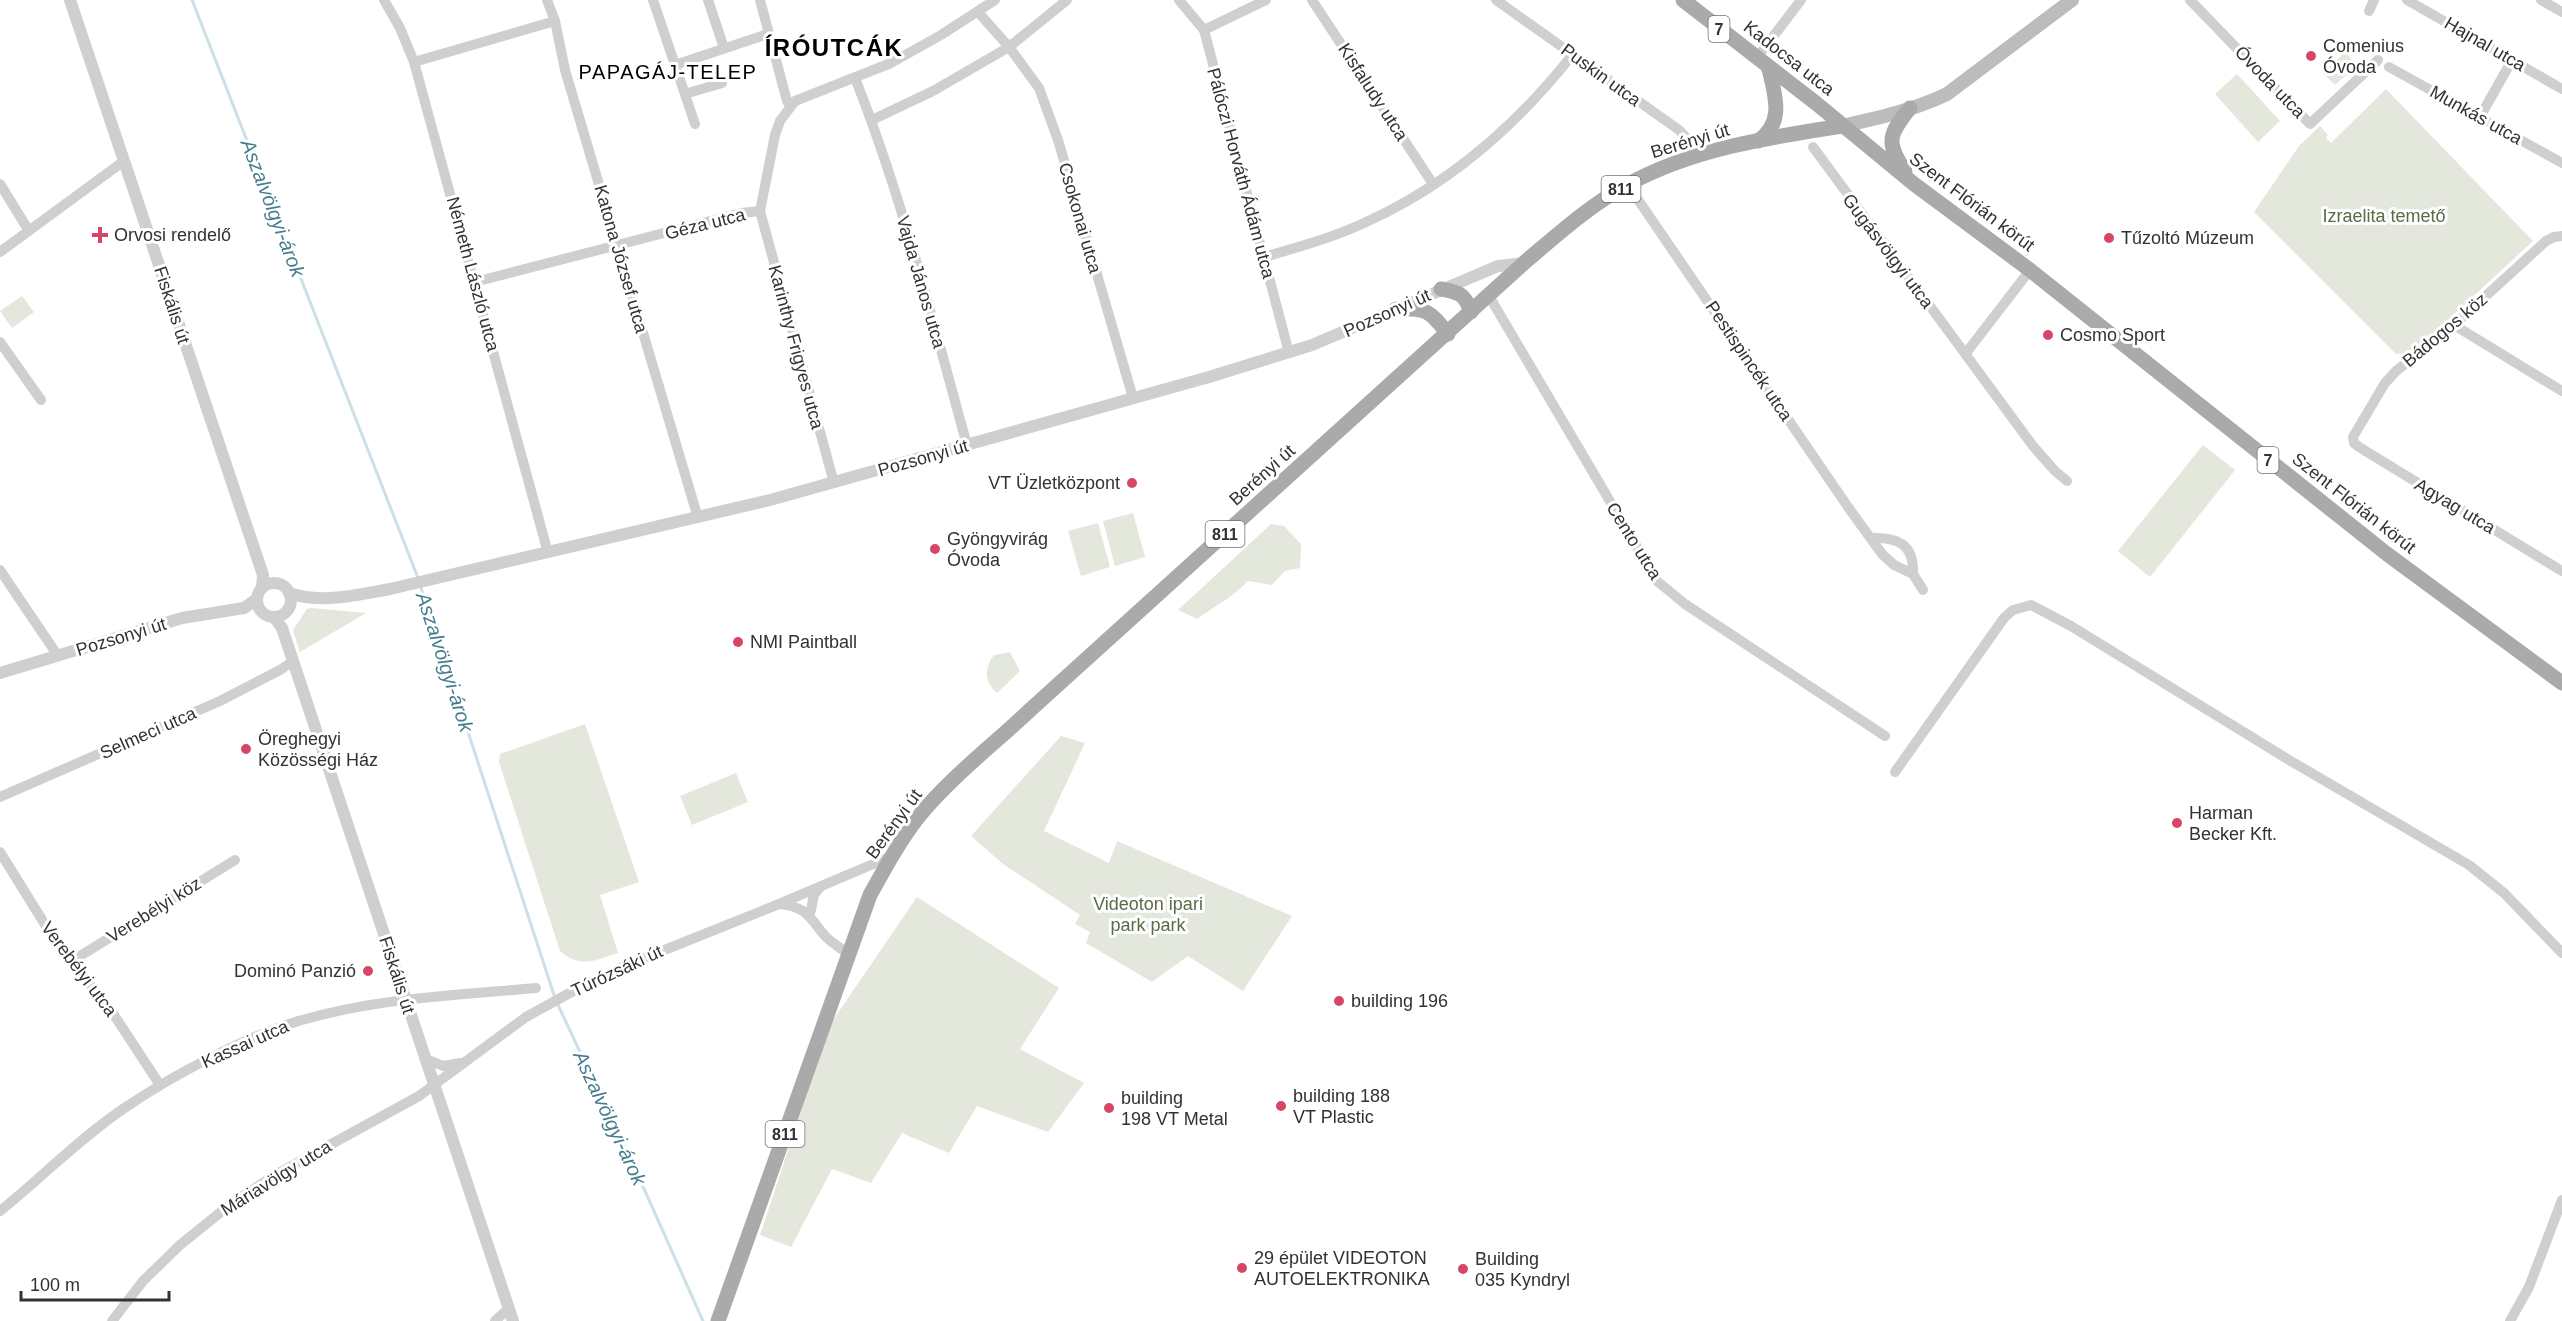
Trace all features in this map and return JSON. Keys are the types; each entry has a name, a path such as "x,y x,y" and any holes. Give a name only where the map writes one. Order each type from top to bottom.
{"main road":[{"name":"Kadocsa utca","path":"1683,0 1842,126"},
{"name":"Berényi út","path":"718,1321 870,895 892,855 920,816 963,771 1582,214 1628,184 1697,157 1758,141 1842,126 1931,102 1963,83 2072,0"},
{"path":"1758,141 1769,130 1776,115 1776,97 1769,69"},
{"path":"1910,108 1893,130 1891,142 1897,159 1914,184"},
{"name":"Szent Flórián körút","path":"1842,126 1914,184 2030,270 2387,554 2562,683"},
{"path":"1441,289 1458,291 1466,298 1471,312"},
{"path":"1396,309 1424,309 1433,314 1448,334"}],"street":[{"name":"Fiskális út","path":"70,0 263,575 259,593"},
{"name":"Németh László utca","path":"384,0 395,18 414,62 548,553"},
{"name":"Katona József utca","path":"547,0 555,21 565,70 698,518"},
{"path":"653,0 695,124"},
{"path":"708,0 724,48"},
{"path":"760,0 790,105 915,50 995,0"},
{"path":"855,78 872,120 933,91 1009,47 1067,0"},
{"name":"Pálóczi Horváth Ádám utca","path":"1179,0 1204,30 1289,353"},
{"path":"1204,30 1266,0"},
{"name":"Kisfaludy utca","path":"1312,0 1433,184"},
{"name":"Puskin utca","path":"1496,0 1679,130 1690,140 1697,157"},
{"path":"1756,59 1801,0"},
{"name":"Óvoda utca","path":"2190,0 2310,124 2378,60"},
{"path":"2369,10 2374,0"},
{"name":"Hajnal utca","path":"2407,0 2562,89"},
{"path":"2541,0 2558,6"},
{"path":"978,12 1009,47"},
{"path":"414,62 555,21"},
{"path":"675,64 768,34"},
{"name":"Csokonai utca","path":"1009,47 1039,88 1050,117 1132,398"},
{"path":"1264,257 1322,240 1363,224 1388,212 1433,184 1474,155 1519,116 1545,89 1573,54"},
{"path":"2480,117 2512,60"},
{"name":"Munkás utca","path":"2390,67 2562,163"},
{"path":"685,94 722,83"},
{"name":"Géza utca","path":"475,282 741,213 760,211 775,135 790,105"},
{"name":"Vajda János utca","path":"872,120 915,255 967,445"},
{"name":"Gugásvölgyi utca","path":"1813,147 1814,152 1966,353 2033,446 2067,481"},
{"path":"0,252 124,161"},
{"path":"0,184 29,231"},
{"name":"Pestispincék utca","path":"1628,184 1882,554 1894,565 1913,574"},
{"name":"Karinthy Frigyes utca","path":"760,211 834,483"},
{"name":"Bádogos köz","path":"2353,437 2385,383 2396,371 2558,236"},
{"name":"Pozsonyi út","path":"0,673 182,618 244,608 280,608 305,598 366,594 411,585 698,518 834,483 1289,353 1361,326 1498,266 1526,262"},
{"path":"1966,353 2030,270"},
{"name":"Cento utca","path":"1489,296 1657,581 1685,604 1885,736"},
{"path":"2454,325 2562,391"},
{"path":"0,342 41,400"},
{"name":"Agyag utca","path":"2353,437 2354,443 2359,447 2562,571"},
{"name":"Pestispincék utca","path":"1872,538 1893,538 1903,544 1910,553 1913,574 1923,590"},
{"path":"0,570 58,656"},
{"path":"259,593 258,606 280,608 283,585 274,583 263,575"},
{"name":"Pozsonyi út","path":"244,608 259,593 274,583"},
{"path":"1895,772 2004,618 2013,610 2031,605 2071,626 2289,760 2469,865 2509,898 2562,953"},
{"name":"Fiskális út","path":"280,608 282,628 513,1321"},
{"name":"Selmeci utca","path":"0,797 220,701 293,661"},
{"name":"Verebélyi utca","path":"0,852 36,912 114,1015 160,1085"},
{"name":"Túrózsáki út","path":"434,1086 466,1061 563,996 648,956 779,904 892,855"},
{"name":"Verebélyi köz","path":"72,961 236,860"},
{"path":"810,914 814,895 820,886"},
{"path":"779,904 791,905 810,914 827,937 848,954"},
{"name":"Kassai utca","path":"0,1211 103,1124 160,1085 194,1066 285,1025 327,1014 405,1000 536,988"},
{"name":"Túrózsáki út","path":"424,1058 442,1066 466,1061"},
{"name":"Máriavölgy utca","path":"112,1321 143,1281 180,1245 232,1203 275,1175 434,1086"},
{"path":"2510,1321 2529,1287 2562,1200"},
{"path":"495,1321 509,1308"}],"green space":[{"path":"2345,52 2357,65 2335,85 2323,73"},
{"path":"2237,74 2280,121 2258,142 2215,94"},
{"name":"Izraelita temető","path":"2386,89 2533,241 2413,352 2396,354 2254,212 2299,146 2320,126 2328,135 2326,138 2331,143"},
{"path":"22,296 34,312 12,328 0,311"},
{"path":"2203,445 2235,470 2150,577 2118,551"},
{"path":"1133,513 1145,557 1115,566 1103,521"},
{"path":"1098,523 1110,567 1081,576 1068,531"},
{"path":"1271,524 1284,526 1301,544 1300,568 1285,571 1272,585 1248,581 1230,597 1197,619 1178,610"},
{"path":"307,609 366,613 300,652 293,630"},
{"path":"1010,652 1020,671 997,693 988,680 988,665 994,655"},
{"path":"585,724 639,882 600,895 618,953 595,960 582,961 568,957 560,951 499,762 500,754"},
{"name":"Videoton ipari park park","path":"1061,736 1085,743 1044,831 1109,863 1117,841 1292,916 1243,991 1188,956 1152,982 1086,943 1090,932 1075,924 1080,915 1003,864 971,836"},
{"path":"736,773 748,802 692,825 680,796"},
{"path":"917,897 1059,988 1020,1049 1084,1083 1048,1132 977,1106 949,1153 902,1133 871,1183 832,1169 791,1247 760,1235 829,1026"}],"waterway":[{"name":"Aszalvölgyi-árok","path":"192,0 418,578"},
{"name":"Aszalvölgyi-árok","path":"420,585 555,998"},
{"name":"Aszalvölgyi-árok","path":"557,1003 703,1321"}],"place":[{"name":"Comenius Óvoda","path":"2311,56"},
{"name":"Orvosi rendelő","path":"100,235"},
{"name":"Tűzoltó Múzeum","path":"2109,238"},
{"name":"Cosmo Sport","path":"2048,335"},
{"name":"VT Üzletközpont","path":"1132,483"},
{"name":"Gyöngyvirág Óvoda","path":"935,549"},
{"name":"NMI Paintball","path":"738,642"},
{"name":"Öreghegyi Közösségi Ház","path":"246,749"},
{"name":"Harman Becker Kft.","path":"2177,823"},
{"name":"Dominó Panzió","path":"368,971"},
{"name":"building 196","path":"1339,1001"},
{"name":"building 188 VT Plastic","path":"1281,1106"},
{"name":"building 198 VT Metal","path":"1109,1108"},
{"name":"29 épület VIDEOTON AUTOELEKTRONIKA","path":"1242,1268"},
{"name":"Building 035 Kyndryl","path":"1463,1269"}],"district":[{"name":"ÍRÓUTCÁK","path":"834,47"},
{"name":"PAPAGÁJ-TELEP","path":"668,72"}]}
